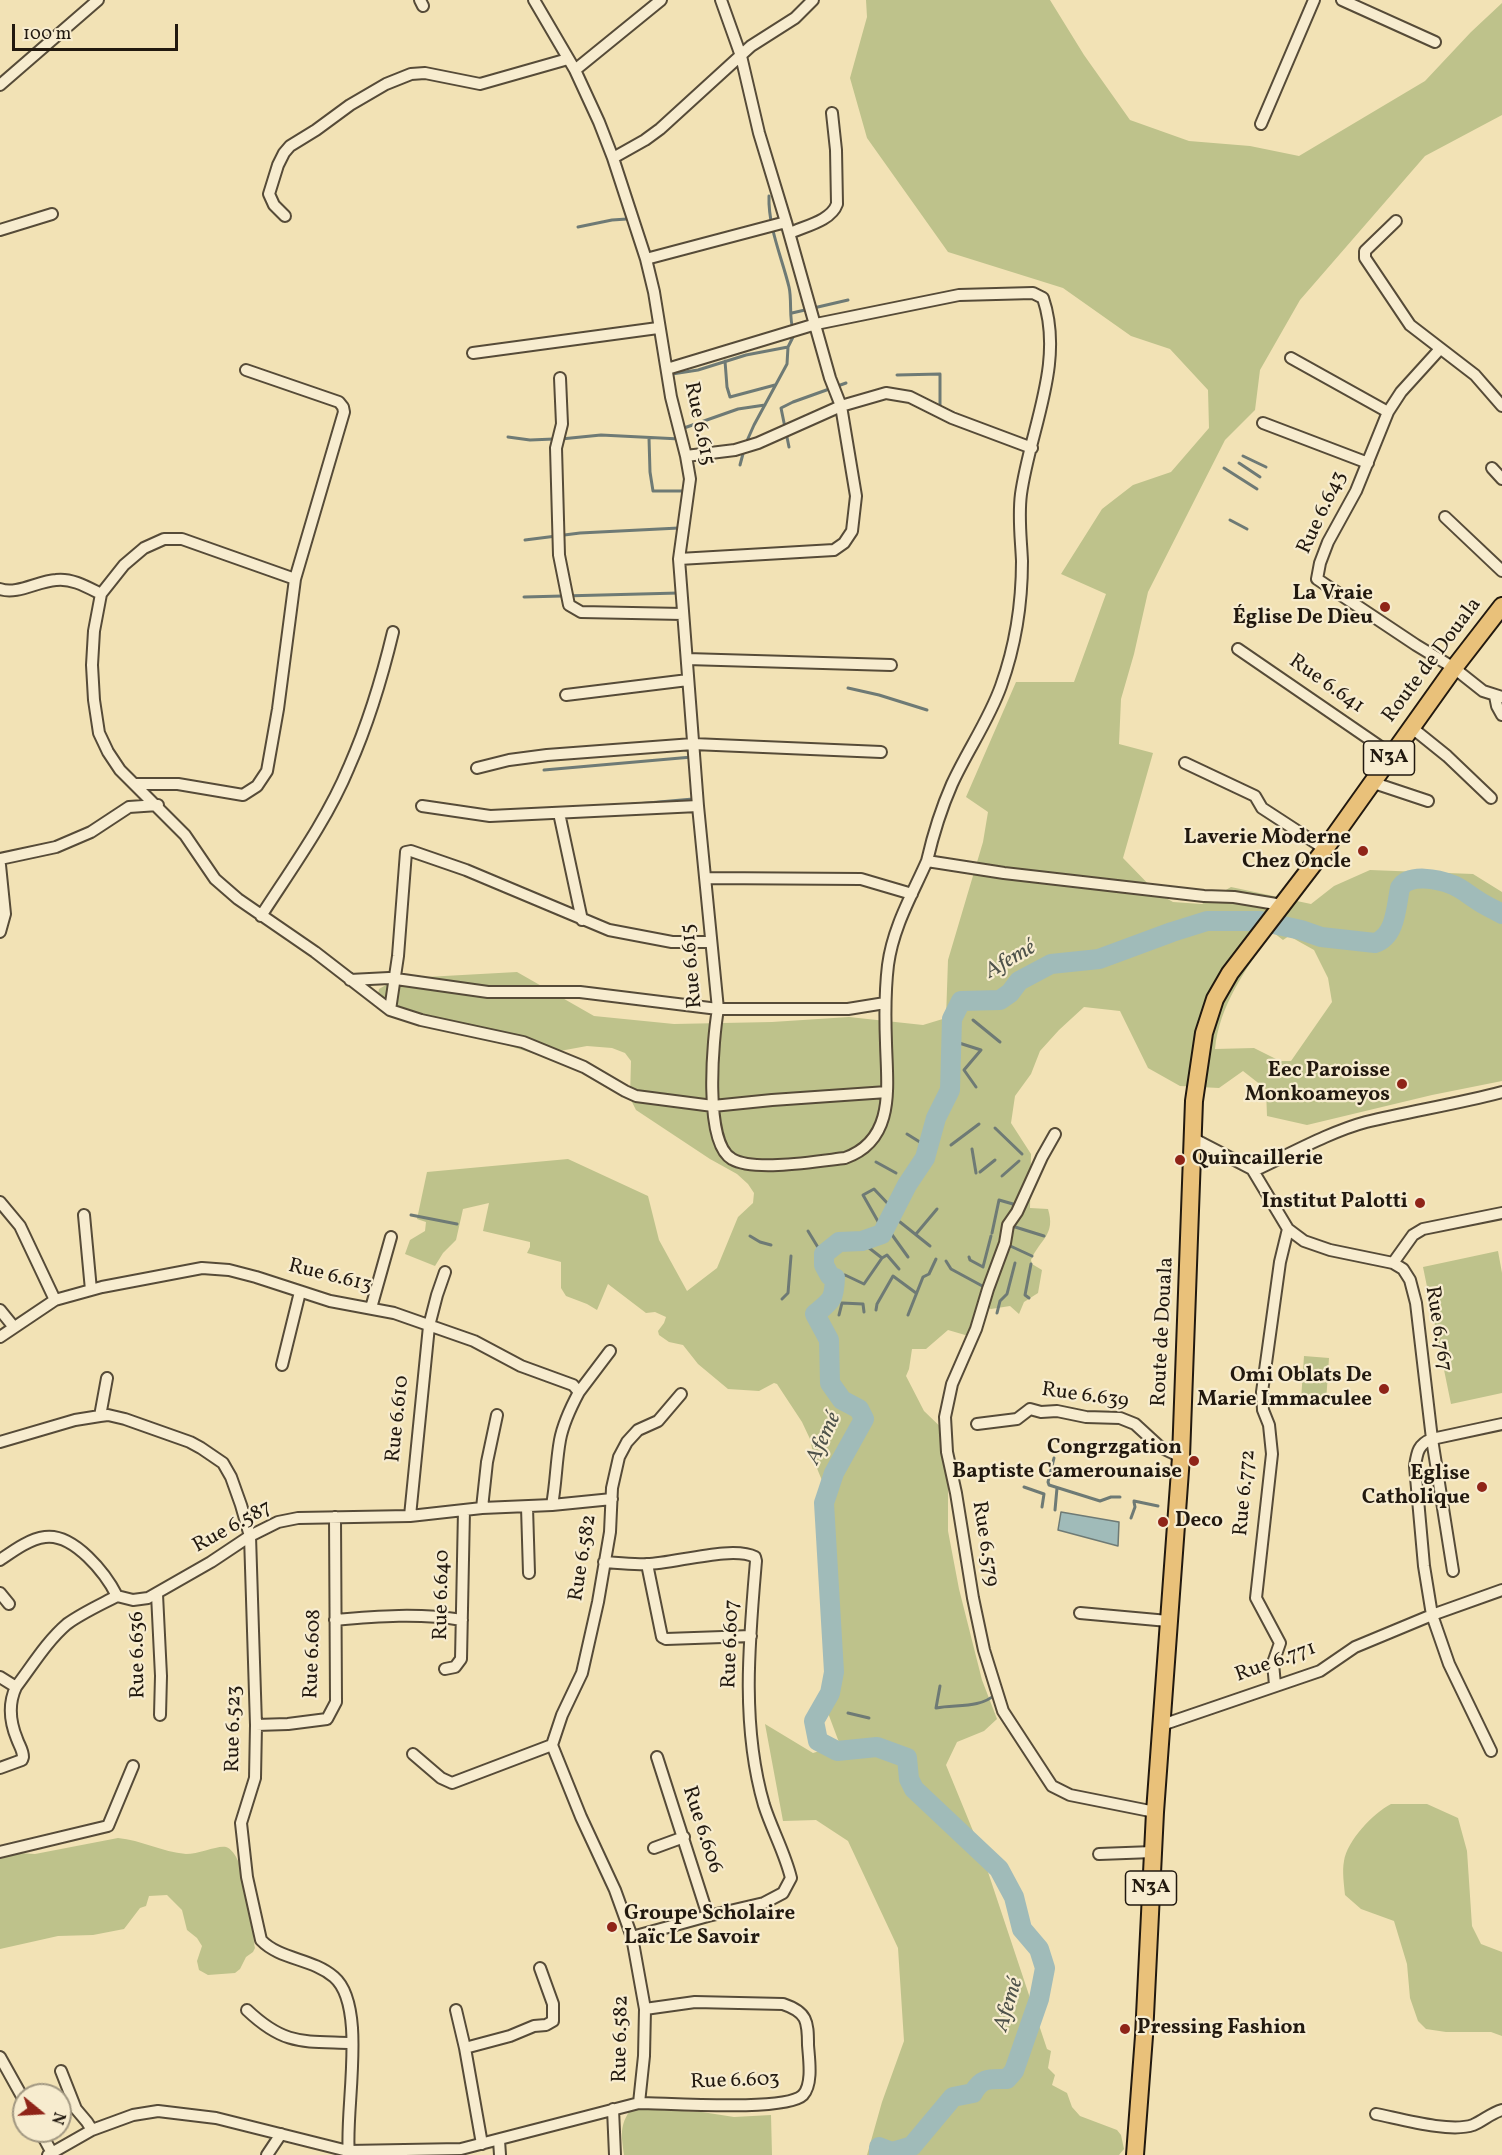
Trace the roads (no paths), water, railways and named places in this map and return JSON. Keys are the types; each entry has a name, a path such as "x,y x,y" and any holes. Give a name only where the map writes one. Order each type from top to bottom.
{"highway":[{"name":"Route de Douala","path":"1135,2155 1144,2036 1155,1812 1180,1457 1194,1101 1204,1033 1215,999 1230,973 1325,849 1391,754 1502,606"}],"street":[{"path":"0,85 98,0"},
{"name":"Rue 6.615","path":"534,0 575,70 613,158 646,259 654,292 658,328 671,397 686,456 690,479 679,558 698,806 718,1009 713,1040 713,1106 720,1146 733,1160 744,1163 810,1162 845,1158 867,1146 876,1135 882,1122 887,1092 885,1003 888,964 893,941 901,916 927,861 936,823 948,794 1000,689 1007,666 1018,619 1021,590 1022,560 1018,521 1021,492 1051,352 1048,313 1043,298 1033,293 959,295 816,324"},
{"path":"575,70 661,0"},
{"path":"679,558 834,550 844,543 852,531 856,496 841,406 830,378 759,133 741,56 722,0"},
{"path":"613,158 660,129 751,46 795,18 813,0"},
{"path":"1261,124 1314,0"},
{"path":"1342,0 1435,42"},
{"path":"285,216 274,205 269,194 284,153 290,146 350,105 386,84 411,74 425,73 480,84 568,59"},
{"path":"646,259 829,216 835,211 837,204 836,150 832,113"},
{"path":"0,230 52,214"},
{"path":"1396,221 1365,251 1365,258 1405,318 1440,349 1475,375 1502,406"},
{"path":"667,369 816,324"},
{"path":"473,353 658,328"},
{"name":"Rue 6.643","path":"1440,349 1408,384 1388,412 1356,491 1328,542 1317,579 1454,668"},
{"path":"1291,358 1388,412"},
{"path":"136,784 178,784 243,795 257,786 267,771 278,709 295,579 344,407 339,402 246,370"},
{"path":"560,378 562,424 556,448 559,555 569,605 581,612 683,614"},
{"path":"686,456 735,450 758,443 841,406 886,393 900,394 952,418 1032,448"},
{"path":"1263,423 1368,463"},
{"path":"1492,468 1502,479"},
{"path":"1445,517 1502,571"},
{"path":"295,579 182,539 164,539 144,548 124,565 101,594 94,631 92,664 99,733 114,761 185,835 215,879 237,899 315,952 390,1010 421,1020 523,1042 584,1067 636,1096 713,1106 887,1092"},
{"path":"0,589 10,591 56,579 81,584 101,594"},
{"path":"261,916 322,819 349,768 374,699 393,632"},
{"name":"Rue 6.641","path":"1238,649 1391,754"},
{"path":"687,659 891,665"},
{"path":"1454,668 1483,691 1499,697 1497,706 1502,715"},
{"path":"566,695 688,680"},
{"path":"1412,727 1447,756 1491,798"},
{"path":"477,768 509,760 547,755 693,744 881,752"},
{"path":"1185,763 1255,796 1262,808 1325,849"},
{"path":"1371,782 1428,801"},
{"path":"0,859 56,847 91,832 129,807 158,805"},
{"path":"422,806 489,816 698,806"},
{"path":"559,813 582,920"},
{"path":"390,1010 406,852 411,851 466,870 609,930 651,940 710,942"},
{"path":"927,861 1204,896 1234,897 1280,908"},
{"path":"0,865 5,914 0,932"},
{"path":"705,878 861,879 912,894"},
{"path":"350,980 394,979 488,992 580,992 718,1009 848,1009 885,1003"},
{"path":"1252,1169 1260,1168 1315,1142 1365,1123 1502,1092"},
{"name":"Rue 6.579","path":"1055,1134 1041,1157 1017,1212 1008,1225 1005,1243 976,1329 952,1384 945,1417 947,1452 977,1619 993,1683 1003,1711 1052,1786 1070,1795 1155,1812"},
{"path":"1194,1139 1252,1169 1288,1229 1304,1241 1330,1250 1393,1263 1413,1235 1423,1229 1502,1213"},
{"path":"0,1202 20,1226 55,1300"},
{"path":"84,1215 91,1290"},
{"name":"Rue 6.772","path":"1275,1685 1273,1663 1280,1643 1256,1598 1272,1454 1269,1425 1263,1410 1262,1392 1280,1262 1288,1229"},
{"path":"371,1308 391,1237"},
{"name":"Rue 6.767","path":"1393,1263 1403,1269 1407,1275 1416,1303 1432,1439 1453,1571"},
{"name":"Rue 6.613","path":"0,1336 55,1300 91,1290 202,1268 229,1270 330,1301 394,1313 474,1341 521,1366 573,1385 579,1392"},
{"name":"Rue 6.610","path":"410,1516 429,1326 446,1272"},
{"path":"282,1365 300,1292"},
{"path":"0,1310 14,1326"},
{"path":"552,1505 557,1480 560,1439 572,1405 610,1351"},
{"path":"100,1416 106,1378"},
{"name":"Rue 6.582","path":"50,2154 92,2130 133,2115 158,2111 216,2118 349,2153 461,2152 482,2144 639,2103 644,2056 645,2009 632,1937 615,1890 581,1817 552,1745 562,1715 582,1673 610,1533 612,1488 620,1457 627,1442 638,1430 658,1421 681,1394"},
{"name":"Rue 6.639","path":"977,1424 1017,1419 1030,1409 1041,1412 1057,1411 1086,1417 1120,1418 1135,1424 1160,1447 1180,1457"},
{"name":"Rue 6.523","path":"0,1442 75,1420 108,1415 190,1442 223,1463 237,1491 250,1536 256,1725 255,1778 241,1822 247,1877 261,1940 268,1947 319,1966 342,1986 348,2000 352,2043 349,2153"},
{"path":"482,1508 487,1462 497,1415"},
{"path":"1491,1750 1449,1664 1432,1615 1424,1566 1415,1466 1417,1450 1424,1442 1502,1424"},
{"name":"Rue 6.587","path":"117,1596 133,1600 148,1598 250,1536 278,1522 298,1518 410,1516 482,1508 612,1500"},
{"path":"527,1507 529,1573"},
{"name":"Rue 6.640","path":"445,1669 455,1667 461,1659 464,1510"},
{"name":"Rue 6.608","path":"256,1725 327,1719 336,1702 335,1517"},
{"path":"0,1560 28,1543 45,1537 55,1538 74,1545 83,1552 100,1569 117,1596 65,1626 16,1687 12,1694 10,1713 23,1757 21,1760 0,1768"},
{"name":"Rue 6.607","path":"604,1562 647,1564 712,1555 739,1554 754,1557 756,1561 749,1681 751,1731 764,1805 786,1858 791,1878 783,1893 774,1899 708,1916"},
{"path":"647,1564 662,1636 666,1639 751,1636"},
{"name":"Rue 6.771","path":"1162,1725 1320,1671 1355,1647 1432,1615 1502,1590"},
{"path":"0,1593 9,1604"},
{"name":"Rue 6.636","path":"157,1594 161,1676 160,1715"},
{"path":"1080,1613 1168,1621"},
{"path":"335,1620 429,1616 462,1620"},
{"path":"0,1677 16,1687"},
{"path":"413,1754 441,1778 452,1783 552,1745"},
{"name":"Rue 6.606","path":"657,1757 708,1916"},
{"path":"0,1852 108,1826 133,1766"},
{"path":"654,1848 684,1837"},
{"path":"1099,1854 1153,1852"},
{"path":"632,1937 708,1916"},
{"path":"465,2048 553,2021 553,2004 540,1968"},
{"name":"Rue 6.603","path":"639,2103 747,2104 793,2100 802,2095 807,2087 808,2079 808,2032 805,2016 794,2008 783,2004 695,2002 645,2009"},
{"path":"246,2010 263,2026 277,2034 298,2041 352,2043"},
{"path":"456,2010 482,2144"},
{"path":"0,2057 15,2083"},
{"path":"61,2071 76,2109 92,2130"},
{"path":"613,2109 615,2155"},
{"path":"1376,2114 1457,2128 1473,2125 1494,2112 1502,2110"},
{"path":"267,2155 281,2134"},
{"path":"499,2140 500,2155"}],"water":[{"path":"1061,1512 1119,1522 1118,1546 1058,1530"}],"waterway":[{"path":"769,196 773,231 789,287 793,328"},
{"path":"578,227 627,219"},
{"path":"792,313 848,300"},
{"path":"746,443 787,364 788,347 794,335"},
{"path":"672,374 698,370 746,355 788,347"},
{"path":"725,361 730,397 775,385"},
{"path":"897,375 940,374 940,409"},
{"path":"789,447 781,408 846,383"},
{"path":"684,428 738,409 765,405"},
{"path":"561,439 601,435 680,439"},
{"path":"508,437 530,440 554,439"},
{"path":"649,438 653,491 685,491"},
{"path":"740,465 744,450"},
{"path":"1243,456 1266,467"},
{"path":"1239,463 1260,477"},
{"path":"1224,468 1257,489"},
{"path":"1230,520 1247,529"},
{"path":"525,540 580,533 679,528"},
{"path":"524,597 679,593"},
{"path":"848,688 927,710"},
{"path":"544,770 692,757"},
{"path":"625,805 693,799"},
{"name":"Afemé","path":"879,2155 879,2147 892,2152 912,2146 953,2097 973,2093 980,2084 987,2080 1007,2079 1014,2071 1039,1999 1045,1968 1039,1949 1022,1929 1014,1897 999,1869 914,1789 909,1779 907,1758 877,1747 837,1751 818,1741 814,1721 830,1693 834,1672 824,1503 834,1473 864,1419 859,1409 842,1400 830,1383 829,1340 815,1314 829,1302 834,1291 835,1278 830,1276 824,1265 824,1254 839,1242 862,1241 882,1234 907,1185 925,1158 936,1118 950,1090 952,1019 961,1001 1000,1000 1010,993 1019,981 1051,964 1099,959 1207,921 1260,921 1321,937 1375,943 1382,939 1391,928 1400,888 1410,880 1432,879 1453,885 1502,914"},
{"path":"973,1020 1000,1042"},
{"path":"956,1042 981,1050 964,1070 976,1087"},
{"path":"951,1145 979,1124"},
{"path":"995,1128 1022,1154"},
{"path":"907,1134 923,1144"},
{"path":"972,1149 976,1173"},
{"path":"980,1172 995,1160"},
{"path":"1002,1176 1019,1161"},
{"path":"876,1162 896,1173"},
{"path":"884,1232 863,1195 874,1189 891,1207 895,1208"},
{"path":"992,1233 999,1200 1013,1204 1014,1209"},
{"path":"916,1234 937,1209"},
{"path":"411,1215 457,1224"},
{"path":"900,1222 930,1246"},
{"path":"1012,1226 1044,1236"},
{"path":"808,1231 819,1249 826,1253"},
{"path":"890,1232 908,1257"},
{"path":"750,1236 771,1245"},
{"path":"969,1257 970,1260 983,1267 991,1236"},
{"path":"855,1237 882,1258 887,1255 899,1269"},
{"path":"1006,1244 1032,1256"},
{"path":"782,1299 788,1293 791,1256"},
{"path":"839,1277 845,1275 864,1284 882,1258"},
{"path":"908,1315 923,1277 929,1274 936,1259"},
{"path":"946,1261 951,1269 986,1288"},
{"path":"997,1313 1000,1301 1007,1294 1015,1263"},
{"path":"1029,1298 1025,1295 1031,1264"},
{"path":"876,1310 893,1276 916,1293"},
{"path":"839,1315 842,1303 863,1304 864,1312"},
{"path":"1054,1458 1049,1485 1100,1501 1120,1497"},
{"path":"1024,1487 1044,1494 1042,1507"},
{"path":"1055,1510 1057,1488"},
{"path":"1134,1501 1158,1506"},
{"path":"1131,1518 1135,1507 1134,1502"},
{"path":"940,1686 936,1708 975,1704 996,1694"},
{"path":"848,1713 869,1718"}],"place":[{"name":"La Vraie Église De Dieu","path":"1385,607"},
{"name":"Laverie Moderne Chez Oncle","path":"1363,851"},
{"name":"Eec Paroisse Monkoameyos","path":"1402,1084"},
{"name":"Quincaillerie","path":"1180,1160"},
{"name":"Institut Palotti","path":"1420,1203"},
{"name":"Omi Oblats De Marie Immaculee","path":"1384,1389"},
{"name":"Congrzgation Baptiste Camerounaise","path":"1194,1461"},
{"name":"Eglise Catholique","path":"1482,1487"},
{"name":"Deco","path":"1163,1522"},
{"name":"Groupe Scholaire Laïc Le Savoir","path":"612,1927"},
{"name":"Pressing Fashion","path":"1125,2029"}]}
